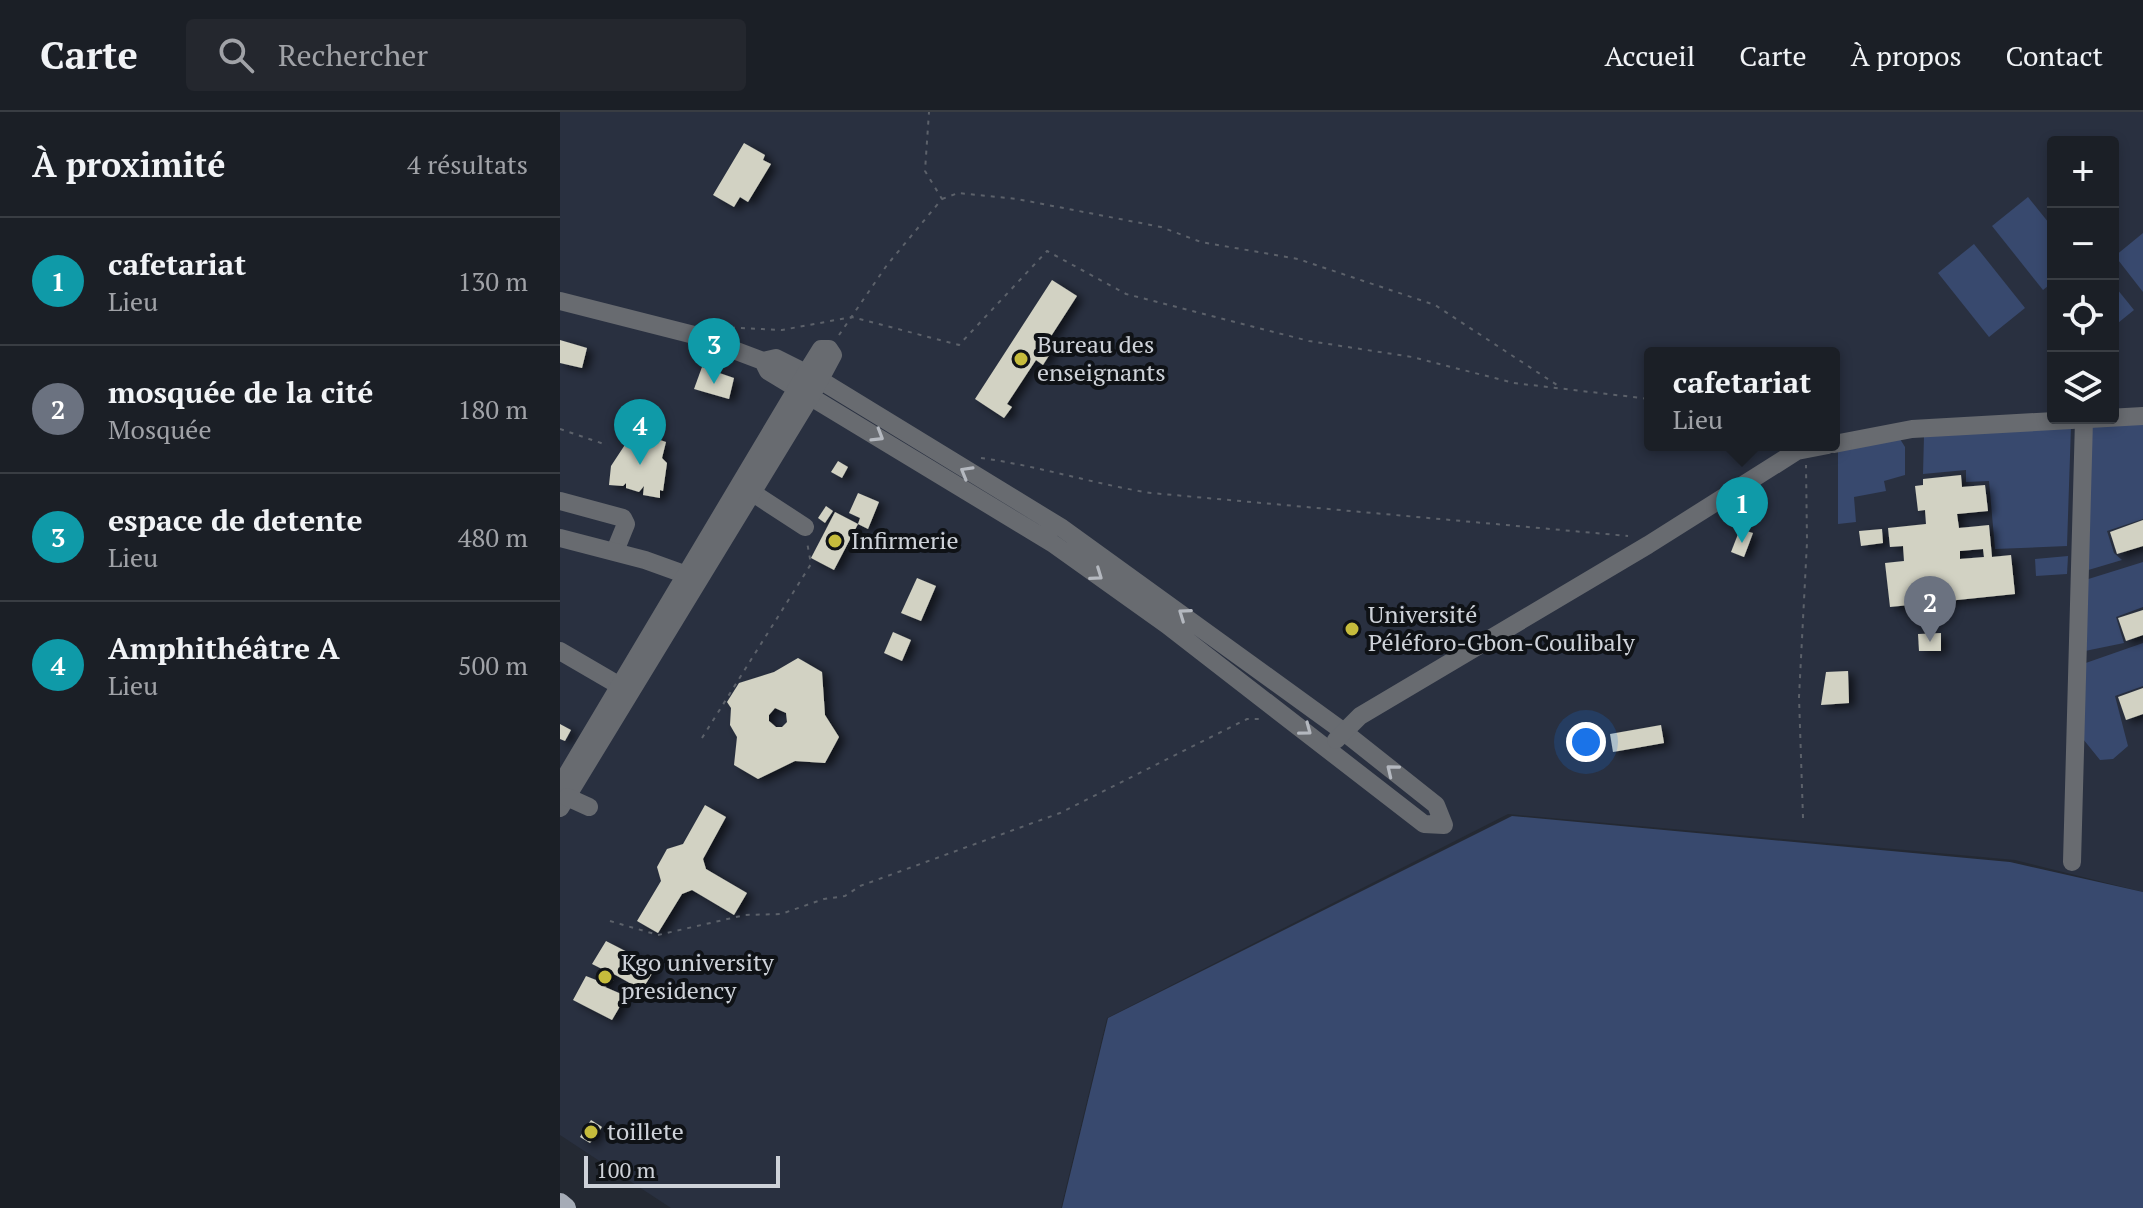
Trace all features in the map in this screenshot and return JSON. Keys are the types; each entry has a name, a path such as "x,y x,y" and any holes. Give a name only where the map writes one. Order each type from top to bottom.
{"main road":[{"path":"560,1203 566,1208"}],"lane":[{"path":"560,301 694,335 763,361 768,371 808,384 1057,535 1344,732 1436,805 1444,825 1424,824 1167,625 1057,535"},
{"path":"605,722 662,656 693,577 808,384 833,355 829,349"},
{"path":"589,807 562,797 605,722 620,686 753,493 808,384"},
{"path":"2119,418 2143,416"},
{"path":"1840,442 1912,429 2047,422"},
{"path":"2072,862 2084,424"},
{"path":"1329,748 1360,716 1648,545 1797,451"},
{"path":"753,493 805,527"},
{"path":"560,501 619,513 626,524 615,551"},
{"path":"560,538 615,551 693,577"},
{"path":"560,651 620,686"}],"path":[{"path":"929,112 925,171 942,199"},
{"path":"829,349 887,265 942,199 958,193 1017,199 1161,227 1201,242 1298,259 1435,305 1561,387"},
{"path":"710,326 782,330 852,317 959,345 1047,251 1126,294 1309,341 1412,357 1514,383 1644,398"},
{"path":"560,429 604,444"},
{"path":"1803,818 1799,697 1807,542 1805,451"},
{"path":"978,458 1024,464 1094,484 1151,493 1278,507 1624,534 1648,545"},
{"path":"702,738 811,564 805,527"},
{"path":"610,921 658,935 745,915 781,914 824,899 845,896 860,886 1060,813 1247,719 1261,719"}],"shaded area":[{"name":"Université Péléforo-Gbon-Coulibaly","path":"560,112 2143,112 2143,892 2015,860 1508,814 1107,1018 1061,1208 671,1208 560,1135"},
{"path":"2028,197 2047,221 2047,287 2043,290 1992,226"},
{"path":"2143,233 2143,292 2119,261 2119,253"},
{"path":"1974,244 2025,308 1989,337 1938,273"},
{"path":"2119,291 2134,310 2119,322"},
{"path":"2143,423 2143,519 2107,531 2114,553 2122,560 2085,571 2091,426"},
{"path":"2071,426 2067,546 1995,549 1989,481 1966,482 1966,470 1923,474 1924,436"},
{"path":"1900,439 1905,447 1905,475 1884,481 1886,491 1854,497 1856,522 1838,524 1838,451"},
{"path":"2068,556 2067,574 2036,576 2035,559"},
{"path":"2143,562 2143,607 2116,617 2124,643 2080,652 2082,581"},
{"path":"2143,643 2143,686 2115,696 2128,746 2113,759 2100,760 2079,734 2080,665"},
{"path":"1512,816 2010,862 2143,892 2143,1208 1062,1208 1108,1018"}],"building":[{"path":"744,143 765,155 763,160 771,164 748,202 740,197 734,207 713,195"},
{"path":"1052,280 1077,296 1046,344 1053,349 1043,365 1036,360 1007,404 1012,407 1004,418 975,399"},
{"path":"560,340 587,348 582,368 560,363"},
{"path":"702,367 734,378 729,399 694,389"},
{"path":"634,431 666,442 662,458 667,463 660,498 643,495 644,486 639,492 626,488 626,483 623,486 609,485 611,466"},
{"path":"838,461 848,467 842,478 831,472"},
{"path":"1961,475 1962,487 1985,485 1988,511 1957,514 1959,528 1989,525 1992,557 2011,555 2015,594 1890,607 1885,563 1904,561 1903,546 1890,547 1888,528 1926,524 1925,510 1918,511 1915,486 1923,485 1923,479","holes":["1983,549 1984,557 1960,559 1960,551"]},
{"path":"858,493 879,502 868,529 858,524 860,518 849,513"},
{"path":"826,506 833,511 825,523 818,518"},
{"name":"Infirmerie","path":"835,512 858,524 834,570 811,558"},
{"path":"2143,520 2143,546 2117,554 2110,532"},
{"path":"1740,529 1753,533 1744,557 1731,552"},
{"path":"1882,529 1883,543 1861,546 1859,531"},
{"path":"917,578 936,586 921,621 901,613"},
{"path":"2143,610 2143,635 2126,641 2118,618"},
{"path":"893,632 911,640 902,661 884,653"},
{"path":"1941,633 1941,651 1919,651 1918,634"},
{"path":"798,658 822,672 825,715 839,737 825,763 795,761 758,779 734,765 737,737 730,725 731,708 727,702 739,683 774,672","holes":["775,708 786,713 787,722 782,727 776,727 769,721 769,715"]},
{"path":"1848,671 1849,703 1821,705 1826,672"},
{"path":"2143,688 2143,714 2126,720 2118,697"},
{"path":"560,724 571,730 565,741 560,739"},
{"path":"1661,725 1664,743 1613,752 1610,734"},
{"path":"705,805 726,817 703,859 706,869 747,893 734,915 692,890 682,894 658,933 637,921 661,881 657,867 667,849 683,844"},
{"path":"606,941 656,967 642,990 612,973 614,980 605,987 626,996 612,1020 573,1000 586,976 596,980 597,975 606,971 592,964"},
{"name":"toillete","path":"591,1120 602,1127 590,1143 580,1137"}],"place":[{"name":"Bureau des enseignants","path":"1021,359"},
{"name":"espace de detente","path":"714,384"},
{"name":"Amphithéâtre A","path":"640,465"},
{"name":"Infirmerie","path":"835,541"},
{"name":"cafetariat","path":"1742,543"},
{"name":"Université Péléforo-Gbon-Coulibaly","path":"1352,629"},
{"name":"mosquée de la cité","path":"1930,642"},
{"name":"Kgo university presidency","path":"605,977"},
{"name":"toillete","path":"591,1132"}]}
